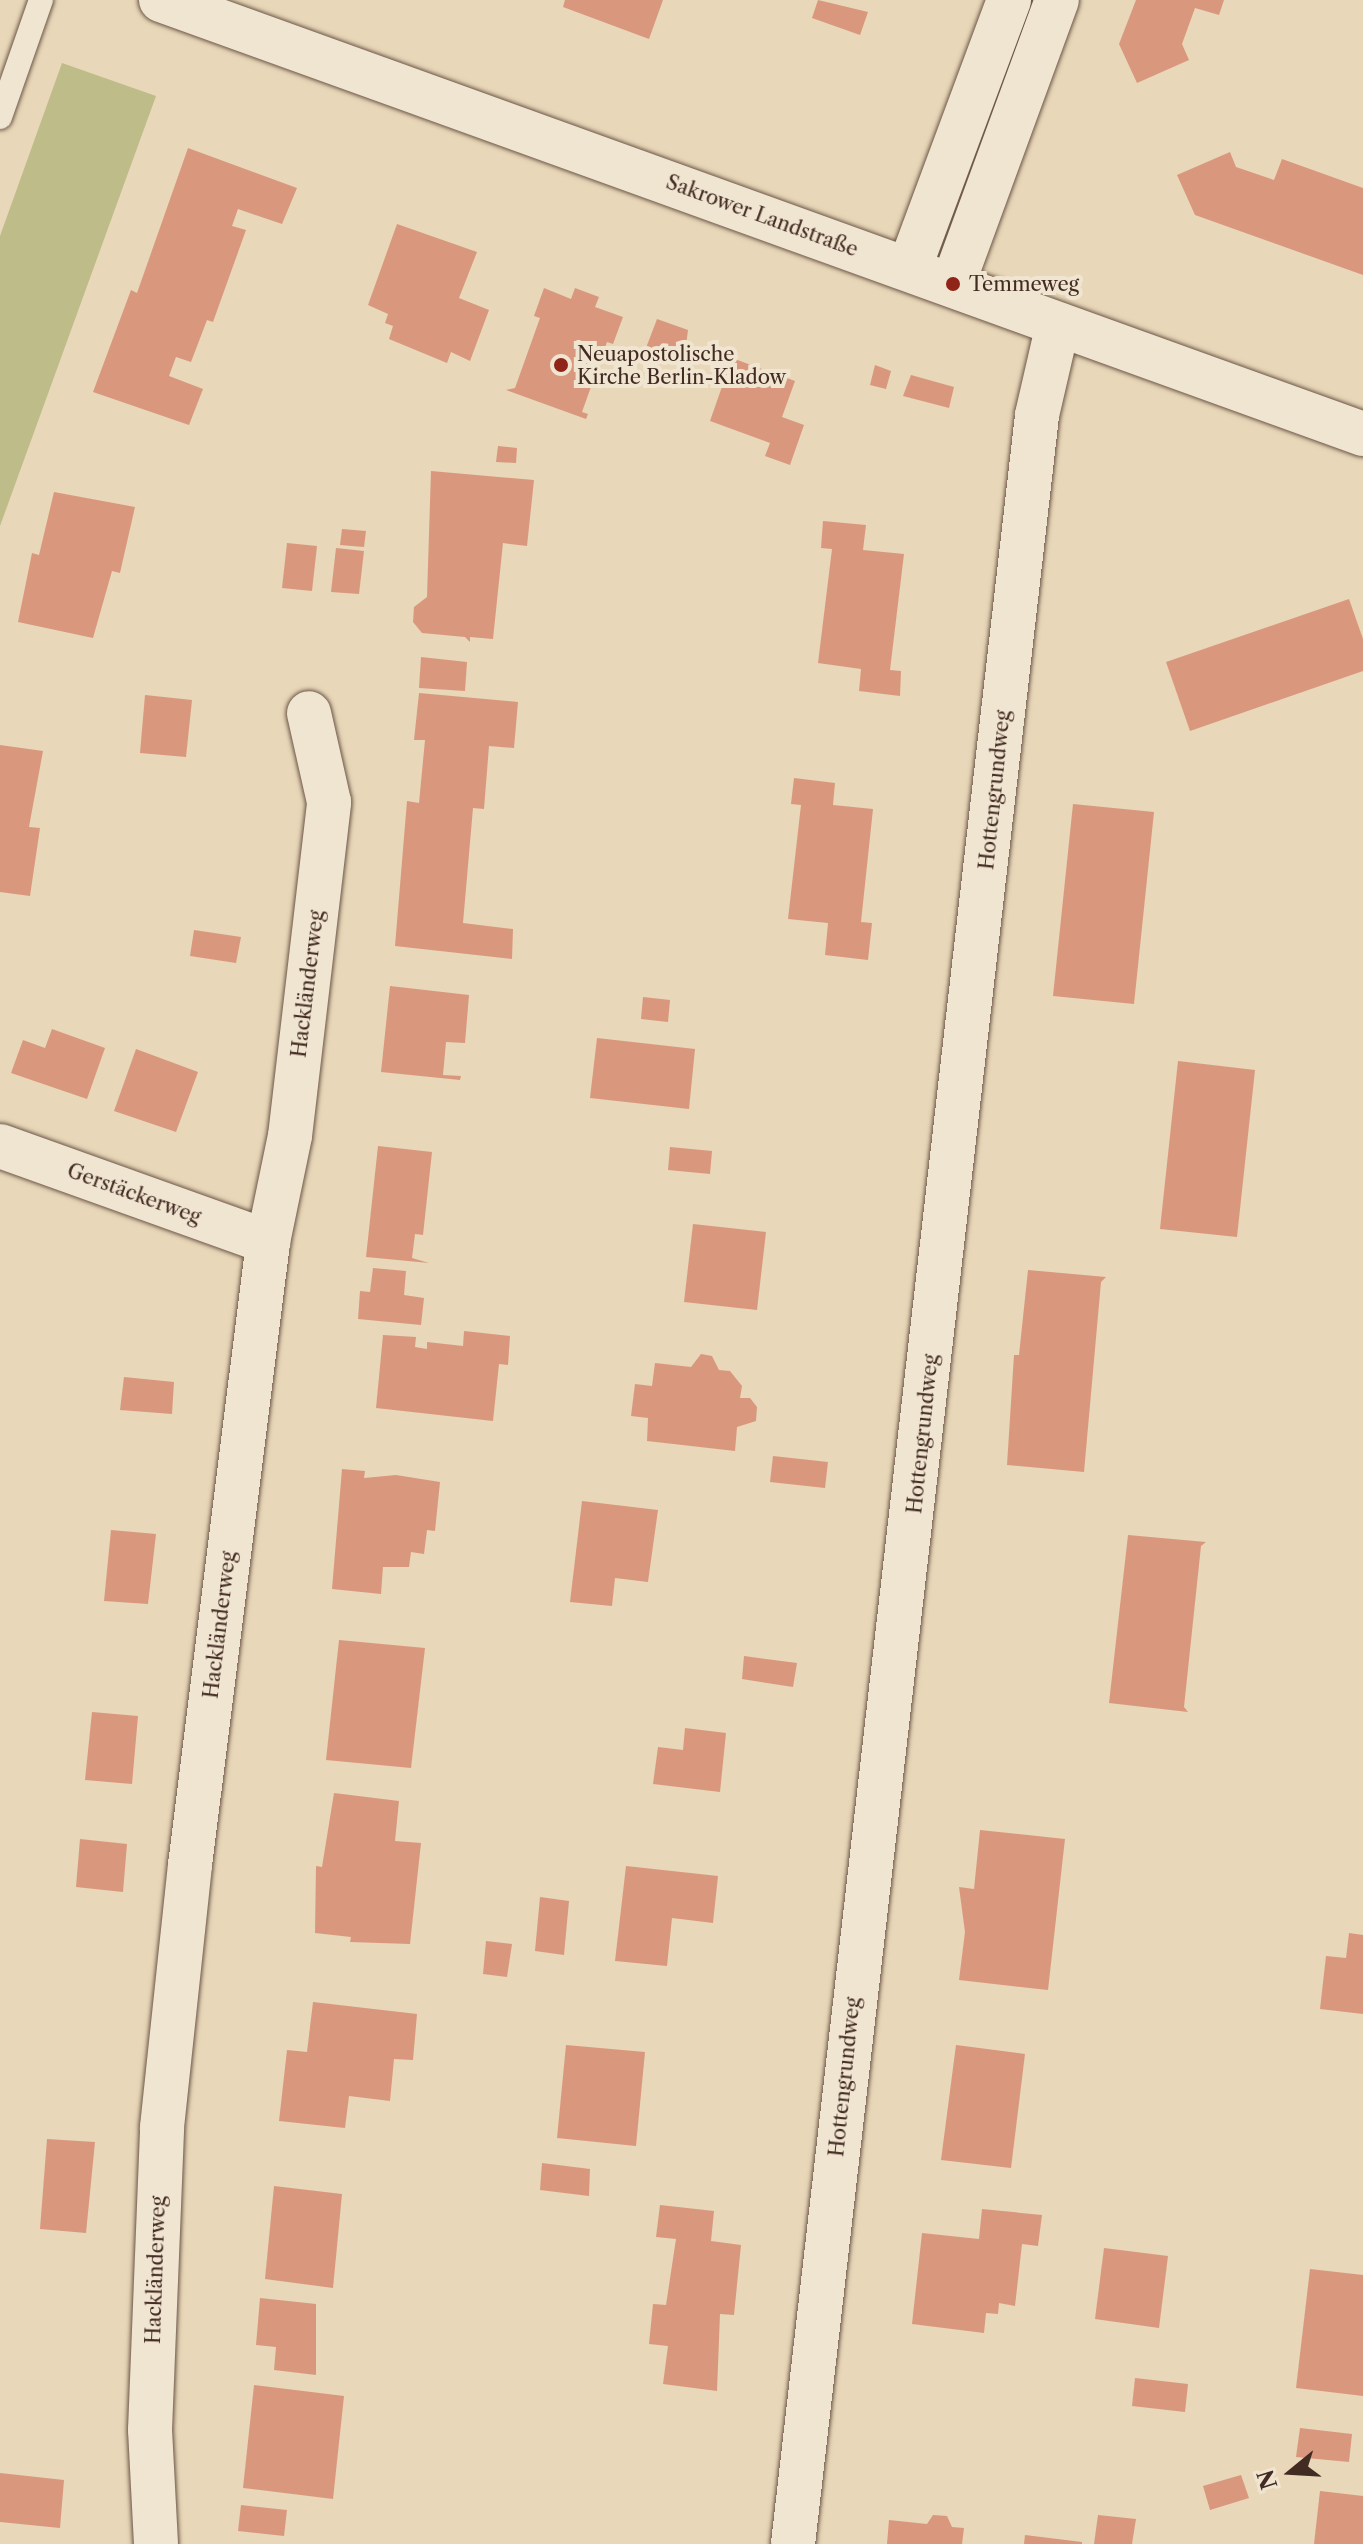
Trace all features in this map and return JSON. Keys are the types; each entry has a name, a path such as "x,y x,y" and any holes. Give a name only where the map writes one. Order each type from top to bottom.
{"street":[{"name":"Sakrower Landstraße","path":"161,0 1363,434"},
{"path":"909,269 1009,0"},
{"path":"953,284 1057,0"},
{"name":"Hottengrundweg","path":"793,2544 1037,415 1058,324"},
{"name":"Hackländerweg","path":"156,2544 150,2430 162,2127 268,1242 290,1136 329,802 309,713"},
{"name":"Gerstäckerweg","path":"0,1146 268,1242"}],"lane":[{"path":"0,117 41,0"}],"shaded area":[{"path":"62,63 156,96 0,526 0,236"}],"building":[{"path":"565,0 663,0 649,39 563,7"},
{"path":"818,0 868,12 860,35 812,18"},
{"path":"1136,0 1224,0 1219,15 1195,8 1182,44 1189,60 1137,83 1119,44"},
{"path":"188,148 297,188 282,224 238,209 232,226 246,230 213,322 207,320 191,362 176,357 169,376 203,389 189,425 93,392 131,290 137,293"},
{"path":"1230,152 1236,167 1274,180 1282,159 1363,188 1363,275 1195,215 1177,175"},
{"path":"397,224 477,252 459,298 489,310 470,361 451,352 447,363 389,339 393,326 385,323 388,314 368,305"},
{"name":"Neuapostolische Kirche Berlin-Kladow","path":"544,288 571,299 575,288 599,297 595,307 623,317 613,344 607,342 582,412 588,414 586,419 506,390 515,388 540,318 534,316"},
{"path":"657,319 688,330 684,363 646,348"},
{"path":"732,358 795,381 782,417 804,425 790,465 765,456 770,443 710,421"},
{"path":"875,365 891,371 886,389 870,385"},
{"path":"911,375 954,387 949,408 903,396"},
{"path":"498,446 517,448 516,463 496,462"},
{"path":"431,471 534,480 527,546 503,543 493,639 470,637 470,642 465,637 422,633 413,622 414,607 427,597"},
{"path":"54,492 135,507 120,573 112,571 93,638 18,622 32,553 39,555"},
{"path":"823,521 866,525 863,550 904,554 890,670 901,671 900,696 859,691 861,669 818,663 832,549 821,548"},
{"path":"342,529 366,531 364,547 340,545"},
{"path":"287,543 317,546 312,591 282,588"},
{"path":"336,548 364,551 359,594 331,592"},
{"path":"1349,599 1363,639 1363,671 1190,731 1166,662"},
{"path":"421,657 467,662 465,691 419,688"},
{"path":"419,693 518,702 514,748 489,746 484,809 473,808 463,923 513,929 512,959 395,946 407,801 419,803 425,740 414,740"},
{"path":"145,695 192,700 186,757 140,753"},
{"path":"0,745 43,751 29,827 40,828 30,896 0,892"},
{"path":"794,778 835,783 833,805 873,809 861,922 872,923 868,960 825,955 828,923 788,919 801,805 791,804"},
{"path":"1073,804 1154,812 1134,1004 1053,996"},
{"path":"194,930 241,937 236,963 190,956"},
{"path":"390,986 469,995 465,1043 446,1042 443,1075 461,1076 460,1080 381,1072"},
{"path":"643,997 670,1000 668,1022 641,1019"},
{"path":"52,1029 105,1048 87,1099 11,1073 23,1040 45,1048"},
{"path":"597,1038 695,1049 689,1109 590,1098"},
{"path":"136,1049 198,1072 176,1132 114,1111"},
{"path":"1178,1061 1255,1070 1237,1237 1160,1229"},
{"path":"378,1146 432,1152 423,1235 415,1234 412,1258 429,1263 366,1257"},
{"path":"670,1147 712,1151 710,1174 668,1170"},
{"path":"693,1224 766,1232 757,1310 684,1302"},
{"path":"373,1268 406,1271 404,1295 424,1298 421,1325 358,1319 360,1291 370,1292"},
{"path":"1028,1270 1106,1277 1101,1282 1084,1472 1007,1465 1014,1355 1019,1355"},
{"path":"464,1331 510,1336 508,1365 499,1364 493,1421 376,1408 383,1335 416,1337 415,1347 427,1349 427,1342 463,1346"},
{"path":"701,1354 712,1356 719,1370 730,1371 742,1386 740,1398 750,1398 757,1407 756,1421 737,1427 735,1451 647,1441 648,1418 631,1416 635,1384 652,1386 655,1363 691,1367"},
{"path":"124,1377 174,1382 172,1414 120,1410"},
{"path":"773,1456 828,1462 825,1488 770,1482"},
{"path":"342,1469 365,1471 364,1478 396,1475 440,1482 435,1531 427,1530 424,1554 411,1552 409,1567 383,1567 381,1594 332,1589"},
{"path":"582,1501 658,1510 648,1582 615,1578 612,1606 570,1602"},
{"path":"111,1530 156,1534 148,1604 104,1601"},
{"path":"1128,1535 1206,1542 1201,1546 1184,1707 1188,1712 1109,1703"},
{"path":"339,1640 425,1648 411,1768 326,1760"},
{"path":"744,1656 797,1663 793,1687 742,1679"},
{"path":"92,1712 138,1716 132,1784 85,1780"},
{"path":"685,1728 726,1733 720,1792 653,1784 658,1747 683,1750"},
{"path":"334,1793 399,1801 395,1841 421,1843 410,1944 350,1942 351,1937 315,1933 316,1866 322,1867"},
{"path":"980,1830 1065,1839 1048,1990 959,1980 965,1932 959,1887 974,1889"},
{"path":"80,1839 127,1844 123,1892 76,1887"},
{"path":"626,1866 718,1876 713,1923 672,1918 667,1966 615,1961"},
{"path":"540,1897 569,1901 564,1955 535,1951"},
{"path":"1349,1933 1363,1935 1363,2014 1320,2009 1326,1956 1346,1958"},
{"path":"486,1941 512,1944 507,1977 483,1974"},
{"path":"313,2002 417,2014 413,2060 394,2059 390,2101 349,2096 345,2128 279,2121 287,2050 307,2052"},
{"path":"566,2045 645,2052 636,2146 557,2138"},
{"path":"956,2045 1025,2054 1011,2168 941,2160"},
{"path":"47,2139 95,2142 86,2233 40,2229"},
{"path":"542,2163 590,2169 589,2196 540,2190"},
{"path":"274,2186 342,2194 333,2288 265,2279"},
{"path":"660,2205 714,2211 711,2241 741,2245 734,2315 720,2314 717,2391 663,2384 668,2346 649,2344 653,2304 666,2305 676,2239 656,2237"},
{"path":"982,2209 1042,2215 1038,2246 1022,2244 1015,2306 999,2303 998,2314 986,2313 984,2333 912,2324 922,2233 979,2239"},
{"path":"1104,2248 1168,2256 1159,2328 1095,2319"},
{"path":"1310,2269 1363,2275 1363,2396 1296,2388"},
{"path":"260,2298 316,2304 316,2375 274,2370 276,2347 256,2345"},
{"path":"1135,2378 1188,2384 1185,2412 1132,2406"},
{"path":"254,2385 344,2396 333,2499 243,2488"},
{"path":"1300,2428 1352,2434 1349,2462 1296,2457"},
{"path":"0,2473 64,2480 60,2528 0,2522"},
{"path":"1241,2475 1249,2498 1210,2510 1203,2486"},
{"path":"1320,2491 1363,2496 1363,2544 1314,2544"},
{"path":"241,2505 287,2510 284,2536 238,2531"},
{"path":"933,2515 947,2516 952,2527 964,2528 962,2544 887,2544 889,2520 927,2524"},
{"path":"1098,2515 1136,2519 1132,2544 1094,2544"},
{"path":"1025,2535 1082,2542 1082,2544 1024,2544"}],"place":[{"name":"Temmeweg","path":"953,284"},
{"name":"Neuapostolische Kirche Berlin-Kladow","path":"561,365"}]}
